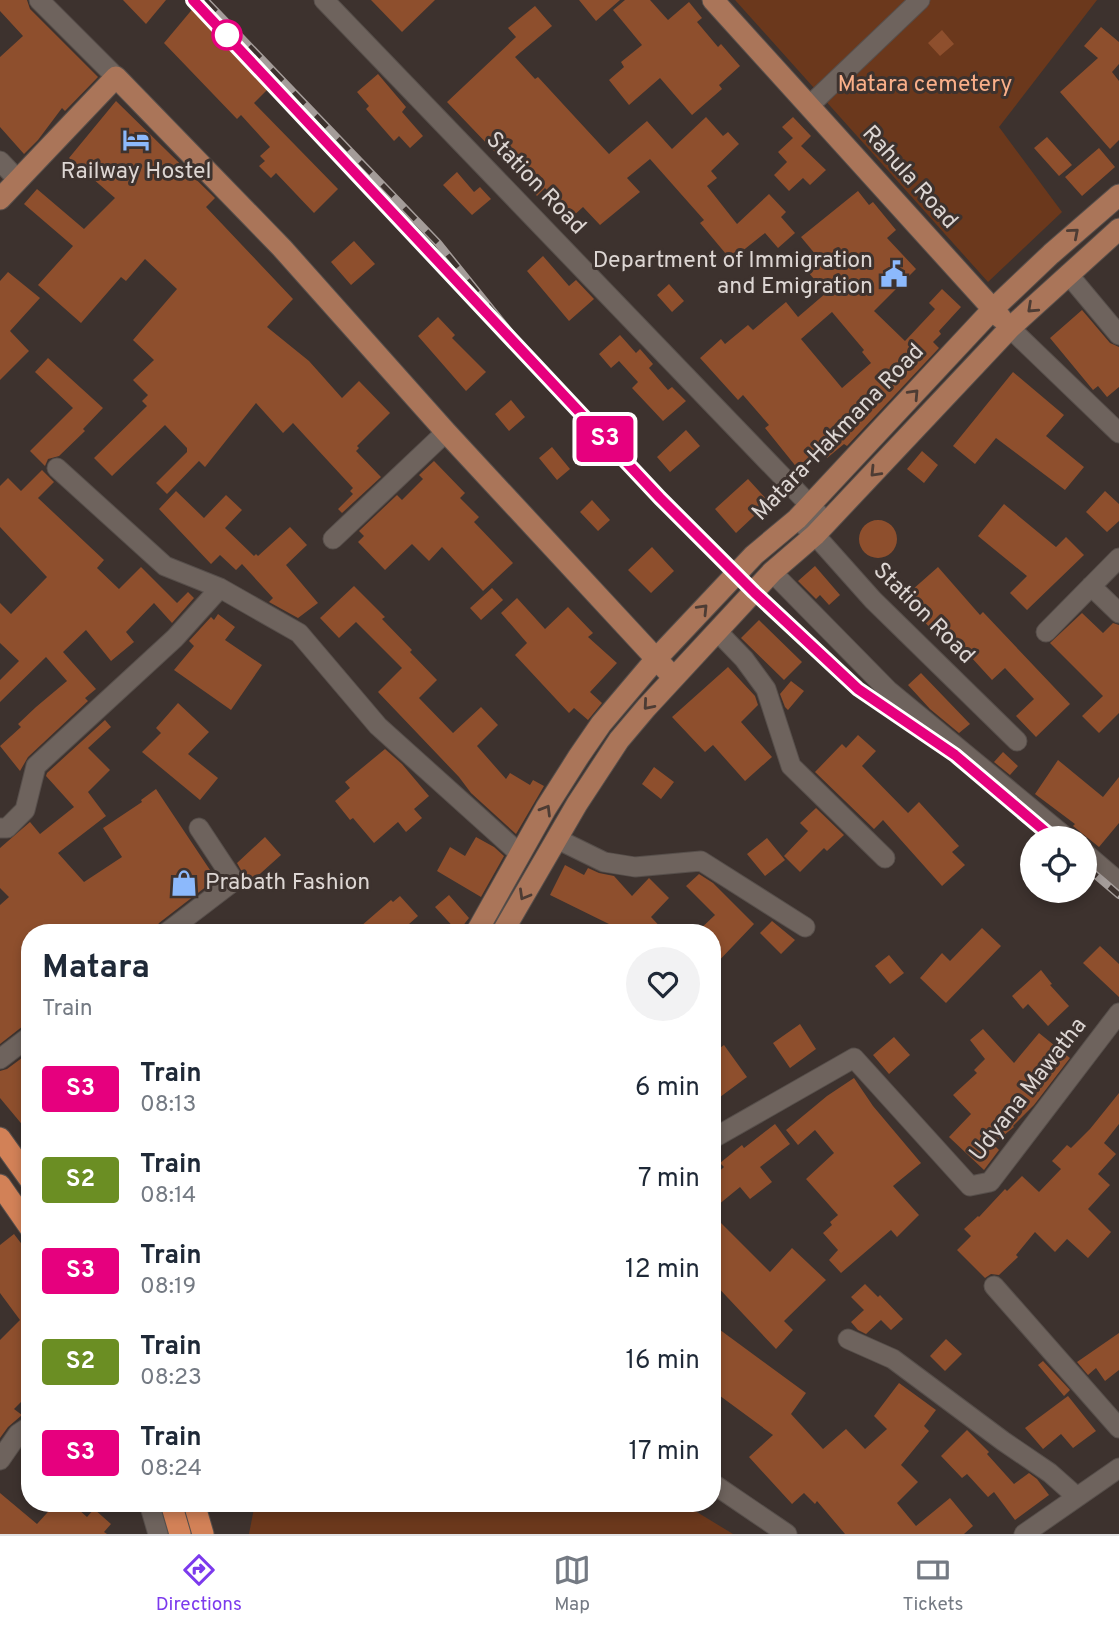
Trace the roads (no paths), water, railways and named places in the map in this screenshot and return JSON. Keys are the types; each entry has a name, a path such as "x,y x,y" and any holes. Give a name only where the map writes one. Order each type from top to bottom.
{"highway":[{"path":"0,1138 21,1167"},
{"path":"0,1185 21,1215"},
{"path":"198,1512 203,1534"}],"main road":[{"name":"Rahula Road","path":"713,0 1010,328"},
{"path":"0,200 116,77 273,239 446,432 673,677"},
{"name":"Matara-Hakmana Road","path":"480,924 594,735 656,659 754,555 803,512 993,309 1119,195"},
{"path":"507,924 620,740 673,677 772,572 821,529 1010,328 1119,229"}],"street":[{"path":"38,0 116,77"},
{"name":"Station Road","path":"324,0 821,529 873,600 1017,741"},
{"path":"809,106 920,0"},
{"path":"0,161 18,180"},
{"path":"1068,274 1119,335"},
{"path":"1010,328 1119,433"},
{"path":"333,540 446,432"},
{"path":"57,468 165,566 220,588 299,633 378,726 520,854"},
{"path":"1046,632 1119,558"},
{"path":"772,572 888,690 1052,826"},
{"path":"1091,586 1119,613"},
{"path":"0,828 7,828 25,810 36,766 175,638 220,588"},
{"path":"717,631 744,659 766,689 791,766 885,858"},
{"path":"178,924 234,881 199,828"},
{"path":"557,839 604,862 635,867 701,861 805,927"},
{"path":"1097,863 1119,881"},
{"name":"Udyana Mawatha","path":"721,1133 854,1058 970,1186 990,1182 1119,1013"},
{"path":"0,1059 21,1043"},
{"path":"994,1286 1119,1428"},
{"path":"848,1339 893,1359 1050,1473 1077,1497"},
{"path":"0,1460 21,1432"},
{"path":"1024,1534 1119,1468"},
{"path":"721,1489 787,1534"},
{"path":"152,1512 158,1534"}],"railway":[{"path":"205,0 438,243 529,356 660,498 754,592 858,689 955,755 1039,826"},
{"path":"364,180 450,272"},
{"path":"1097,876 1119,895"}],"train":[{"name":"S3","path":"193,0 660,498 754,592 858,689 955,755 1039,826"}],"place":[{"name":"Railway Hostel","path":"136,140"},
{"name":"Department of Immigration and Emigration","path":"894,274"},
{"name":"Prabath Fashion","path":"184,883"}],"park label":[{"name":"Matara cemetery","path":"925,85"}]}
